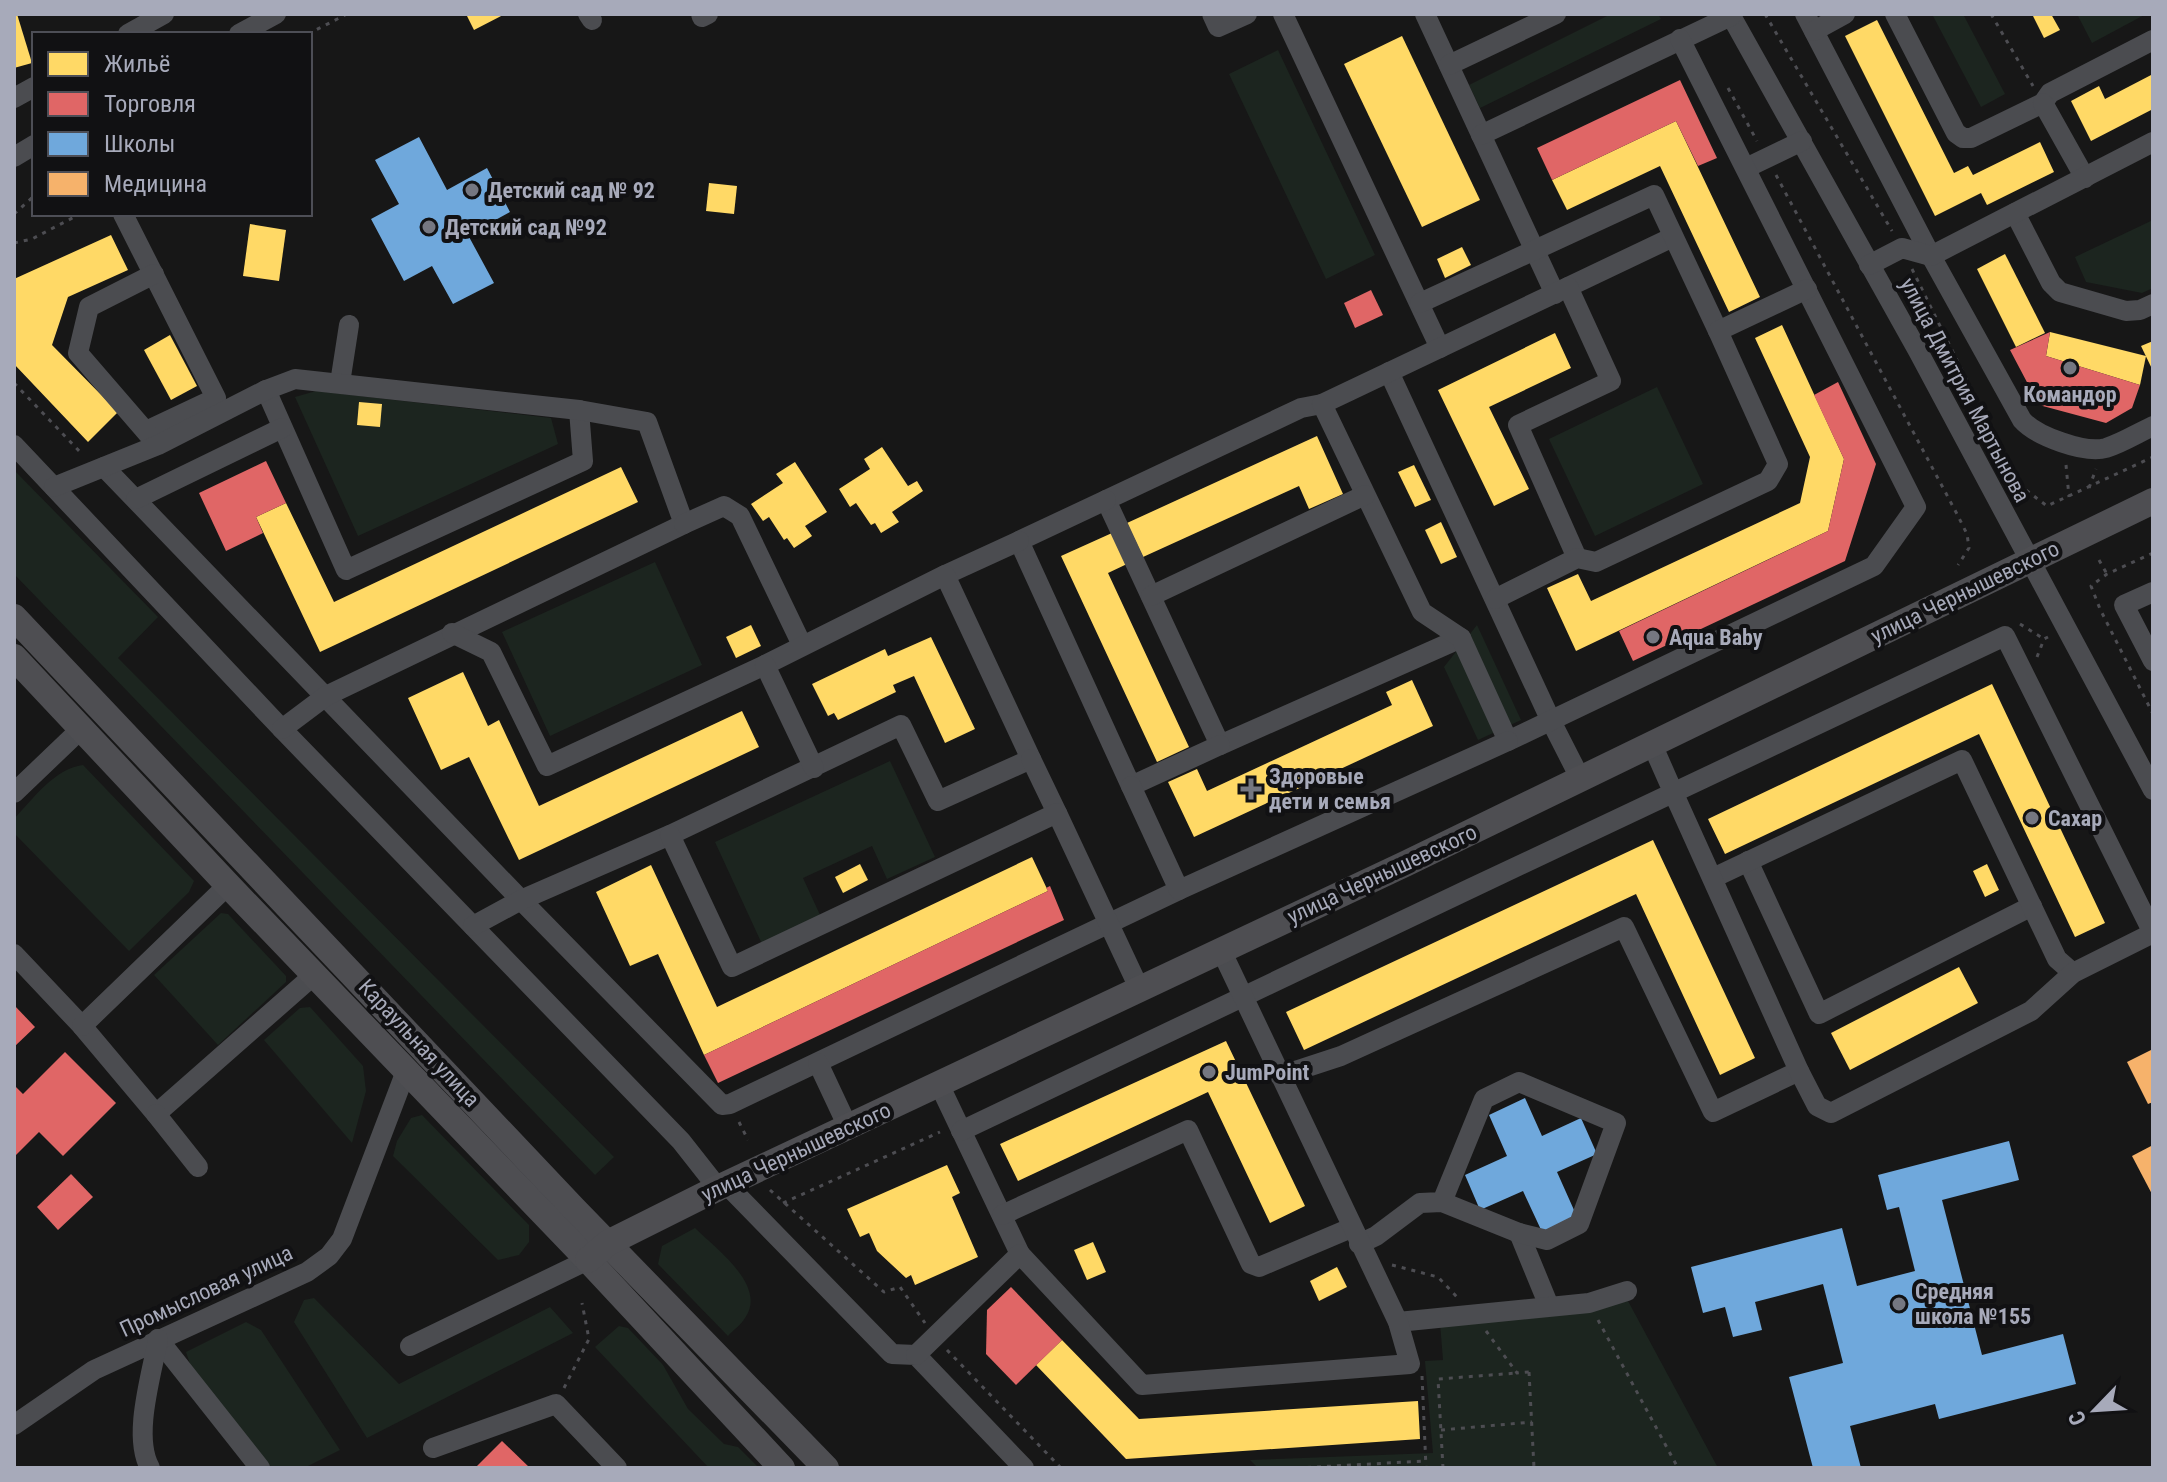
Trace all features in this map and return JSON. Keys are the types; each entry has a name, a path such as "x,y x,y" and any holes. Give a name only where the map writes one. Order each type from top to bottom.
{"main road":[{"name":"улица Чернышевского","path":"598,1251 723,1186 1652,744 2153,501"},
{"name":"Караульная улица","path":"14,617 598,1251 782,1468"},
{"name":"Караульная улица","path":"14,657 406,1071 826,1468"}],"street":[{"path":"132,32 164,14"},
{"path":"243,32 276,14"},
{"path":"701,14 702,17 708,14"},
{"path":"1212,14 1218,27 1247,14"},
{"path":"1283,14 1440,348"},
{"path":"1425,14 1535,250 1561,290 1611,381 1518,425 1577,558"},
{"path":"1449,65 1556,14"},
{"path":"1845,14 1810,23 1931,256 2022,420 2028,427 2065,444 2103,449 2153,426"},
{"path":"1895,14 1956,133 1963,138 1971,138 2043,103 2050,93 2153,40"},
{"path":"1481,135 1731,15"},
{"name":"улица Дмитрия Мартынова","path":"1731,15 1918,351 2153,790"},
{"path":"100,468 136,499 722,1105 730,1104 1108,923 1551,721 1874,566 1916,507 1680,39"},
{"path":"14,98 32,88"},
{"path":"2043,103 2085,178"},
{"path":"1746,168 1802,141"},
{"path":"1869,265 1902,248 1931,256 2153,142"},
{"path":"14,157 32,146"},
{"path":"1420,303 1654,195 1778,464 1768,481 1596,562 1577,558 1495,599"},
{"path":"2015,213 2051,283 2060,292 2126,311 2140,310 2153,304"},
{"path":"54,487 100,468 216,398 124,216"},
{"path":"452,633 491,652 547,766 765,665 945,575 1301,408 1322,404 1673,237"},
{"path":"152,438 78,353 89,307 154,274"},
{"path":"1718,331 1807,289"},
{"path":"340,383 349,325"},
{"path":"1389,372 1580,778"},
{"path":"152,438 295,379 579,410 647,422 684,524"},
{"path":"266,390 346,570 583,461 579,410"},
{"path":"1322,404 1422,612 1461,638 1508,741"},
{"path":"136,499 282,428"},
{"path":"14,445 282,729 723,1186 892,1354 916,1355 1024,1468"},
{"path":"1151,596 1365,495"},
{"path":"1106,500 1220,745"},
{"path":"282,729 326,696 452,633 724,506 740,516 802,645"},
{"path":"1019,541 1179,890"},
{"path":"945,575 1139,988"},
{"path":"2153,592 2124,605 2153,661"},
{"path":"961,1131 1242,995 1674,794 2005,636 2153,933 2073,973 2031,1011 1831,1113 1817,1106 1799,1071 1713,878 1674,794 1652,744"},
{"path":"1131,786 1461,638"},
{"path":"765,665 814,768"},
{"path":"473,926 521,900 670,835 901,725 938,801 1031,759"},
{"path":"14,793 82,728"},
{"path":"1713,878 1962,760 2057,959 2073,973"},
{"path":"670,835 732,967 1057,813"},
{"path":"1748,861 1819,1014 2032,906"},
{"path":"82,1026 228,885"},
{"path":"1280,1076 1341,1056 1624,927 1713,1112 1799,1071"},
{"path":"939,1084 1020,1254 1142,1385 1410,1364 1398,1322 1221,950"},
{"path":"14,954 82,1026 198,1167"},
{"path":"156,1114 314,975"},
{"path":"818,1063 848,1127"},
{"name":"Промысловая улица","path":"14,1425 94,1370 307,1272 329,1256 342,1239 406,1071"},
{"path":"1002,1215 1188,1130 1251,1264 1259,1267 1355,1236 1376,1236 1420,1203 1442,1202 1519,1233 1547,1240 1579,1224 1616,1123 1519,1082 1484,1099 1442,1202"},
{"path":"1519,1233 1549,1306"},
{"path":"410,1346 598,1251"},
{"path":"916,1355 1020,1254"},
{"path":"1398,1322 1589,1303 1627,1291"},
{"path":"150,1468 146,1460 143,1427 158,1339"},
{"path":"158,1339 260,1468"},
{"path":"433,1448 556,1404 617,1468"}],"path":[{"path":"312,32 347,14"},
{"path":"1765,14 1902,248 2016,485 2047,506 2153,457"},
{"path":"1991,14 2043,103"},
{"path":"1728,88 1960,513 1969,548 1958,565"},
{"path":"14,214 32,198"},
{"path":"14,243 32,239 76,216"},
{"path":"14,383 100,468"},
{"path":"2065,444 2069,497"},
{"path":"2153,553 2107,574 2091,586 2098,610 2153,714"},
{"path":"2099,560 2107,574"},
{"path":"2012,618 2044,639 2048,637"},
{"path":"770,1190 783,1203"},
{"path":"1392,1265 1438,1277 1473,1314 1517,1373"},
{"path":"556,1404 589,1339 582,1303"},
{"path":"1589,1303 1678,1468"},
{"path":"1410,1364 1422,1367 1426,1468"},
{"path":"1443,1468 1438,1379 1529,1372 1534,1468"},
{"path":"1441,1430 1532,1422"},
{"path":"1297,1468 1425,1461"}],"shaded area":[{"path":"1611,14 1658,14 1661,19 1480,108 1469,85"},
{"path":"1932,14 1963,14 2005,94 1981,107"},
{"path":"2077,14 2146,14 2092,43"},
{"path":"1278,50 1375,255 1326,279 1229,74"},
{"path":"2153,220 2153,288 2142,293 2086,282 2075,257"},
{"path":"1657,387 1703,484 1595,536 1549,439"},
{"path":"316,391 551,418 558,444 358,536 295,397"},
{"path":"14,470 158,617 118,658 614,1157 595,1175 14,574"},
{"path":"655,562 702,665 550,736 502,632"},
{"path":"1477,625 1521,720 1478,740 1444,667"},
{"path":"890,761 935,857 887,879 872,846 803,878 821,917 762,944 715,842"},
{"path":"83,765 194,881 189,892 129,951 14,833 14,819 45,786 63,772"},
{"path":"221,913 228,914 286,976 286,982 218,1045 154,975"},
{"path":"310,1007 363,1066 366,1091 352,1143 264,1040 300,1008"},
{"path":"422,1115 529,1225 529,1242 519,1255 498,1260 393,1156 397,1141 411,1118"},
{"path":"695,1228 736,1268 750,1293 750,1306 745,1318 728,1336 658,1264 662,1246"},
{"path":"314,1298 399,1384 550,1307 573,1333 367,1438 294,1322 304,1300"},
{"path":"1628,1301 1718,1468 1258,1468 1250,1460 1433,1453 1425,1361 1443,1360 1440,1323"},
{"path":"246,1322 261,1330 340,1450 304,1468 272,1468 191,1367 186,1352"},
{"path":"619,1326 628,1328 663,1365 688,1409 724,1444 738,1447 759,1468 709,1468 595,1347"}],"building: Жильё":[{"path":"14,14 17,14 32,63 14,68"},
{"path":"466,14 505,14 474,30"},
{"path":"2051,14 2060,30 2044,38 2033,16"},
{"path":"1877,20 1954,173 1968,166 1973,175 2040,142 2054,172 1987,205 1981,193 1935,216 1845,36"},
{"path":"1402,36 1480,200 1422,227 1344,64"},
{"path":"2153,74 2153,109 2091,141 2071,101 2099,86 2105,99"},
{"path":"1676,121 1760,297 1729,312 1660,166 1567,210 1552,180"},
{"path":"709,183 737,186 734,214 706,211"},
{"path":"250,224 286,230 279,281 243,276"},
{"path":"111,235 128,270 68,297 52,345 118,412 88,442 14,364 14,279"},
{"path":"1462,247 1471,265 1445,278 1437,259"},
{"path":"2005,254 2045,333 2016,347 1977,269"},
{"path":"1782,325 1844,459 1828,531 1576,651 1547,588 1578,574 1591,601 1800,503 1810,457 1755,338"},
{"path":"2050,332 2146,356 2140,385 2046,356"},
{"path":"1555,333 1571,368 1489,407 1529,489 1494,506 1438,390"},
{"path":"170,335 197,386 171,400 144,350"},
{"path":"2153,341 2153,371 2141,346"},
{"path":"359,402 382,404 380,427 357,425"},
{"path":"1317,436 1343,494 1309,509 1299,486 1143,557 1127,523"},
{"path":"882,447 908,486 917,481 923,491 892,512 899,522 881,533 875,523 871,525 856,503 850,507 839,489 870,469 864,459"},
{"path":"795,462 827,512 805,526 812,536 794,548 787,538 784,540 769,517 763,521 751,504 783,483 776,474"},
{"path":"1414,465 1431,500 1415,507 1398,472"},
{"path":"621,467 638,502 320,652 256,517 286,503 334,602"},
{"path":"1441,522 1457,557 1441,564 1425,530"},
{"path":"1112,533 1127,564 1108,573 1189,747 1157,762 1061,556"},
{"path":"751,625 761,646 736,658 726,637"},
{"path":"931,637 975,729 945,743 914,676 893,685 896,692 838,720 834,713 828,716 812,684 885,649 888,656"},
{"path":"463,672 488,726 499,720 539,806 742,711 759,747 519,860 469,757 441,770 408,698"},
{"path":"1412,680 1433,726 1194,837 1168,782 1197,769 1207,791 1392,705 1386,692"},
{"path":"1992,684 2105,923 2075,937 1979,734 1725,854 1708,819"},
{"path":"1653,840 1755,1058 1720,1075 1636,894 1304,1050 1286,1012"},
{"path":"1032,857 1048,891 704,1055 658,954 630,966 596,892 651,865 717,1007"},
{"path":"860,864 868,880 843,893 835,877"},
{"path":"1987,864 1999,890 1985,897 1973,871"},
{"path":"1959,967 1978,1003 1850,1070 1831,1033"},
{"path":"1226,1041 1305,1206 1270,1223 1208,1092 1018,1181 1000,1144"},
{"path":"947,1165 960,1193 952,1197 978,1257 915,1285 911,1275 906,1278 877,1251 869,1233 860,1237 847,1209"},
{"path":"1093,1242 1106,1272 1087,1280 1074,1250"},
{"path":"1337,1267 1347,1287 1319,1301 1310,1281"},
{"path":"1062,1340 1139,1419 1418,1401 1420,1439 1126,1459 1036,1365"}],"building: Торговля":[{"path":"1680,80 1717,158 1698,166 1676,121 1552,180 1537,148"},
{"path":"1371,290 1383,315 1355,328 1344,303"},
{"path":"2050,332 2046,356 2140,385 2132,408 2106,423 2039,405 2010,350"},
{"path":"1838,382 1876,464 1845,561 1633,661 1619,631 1828,531 1844,459 1814,395"},
{"path":"266,461 286,503 256,517 263,533 226,551 199,493"},
{"path":"1050,886 1064,920 718,1083 704,1055 1048,891 1046,888"},
{"path":"14,1005 35,1027 14,1047"},
{"path":"65,1052 116,1103 63,1156 39,1132 14,1157 14,1085 23,1094"},
{"path":"71,1174 93,1197 58,1230 37,1207"},
{"path":"1011,1287 1062,1340 1016,1385 986,1354 987,1310"},
{"path":"502,1441 530,1468 475,1468"}],"building: Школы":[{"name":"Детский сад №92","path":"419,137 447,190 487,168 510,212 468,235 494,283 453,304 432,266 404,281 371,219 399,204 375,160"},
{"path":"1525,1098 1542,1136 1581,1118 1597,1154 1557,1172 1578,1219 1543,1234 1523,1191 1480,1210 1465,1175 1507,1156 1489,1115"},
{"name":"Средняя школа №155","path":"2009,1141 2019,1180 1942,1200 1982,1355 2063,1334 2076,1384 1939,1419 1935,1404 1850,1426 1861,1468 1813,1468 1789,1377 1843,1363 1823,1284 1755,1302 1762,1330 1733,1337 1725,1307 1703,1313 1691,1267 1842,1228 1857,1286 1915,1271 1899,1207 1887,1210 1878,1175"}],"building: Медицина":[{"path":"2153,1049 2153,1102 2148,1104 2127,1062"},
{"path":"2153,1145 2153,1196 2132,1156"}],"place":[{"name":"Детский сад № 92","path":"472,190"},
{"name":"Детский сад №92","path":"429,227"},
{"name":"Командор","path":"2070,368"},
{"name":"Aqua Baby","path":"1653,637"},
{"name":"Здоровые дети и семья","path":"1251,789"},
{"name":"Сахар","path":"2032,818"},
{"name":"JumPoint","path":"1209,1072"},
{"name":"Средняя школа №155","path":"1899,1304"}]}
